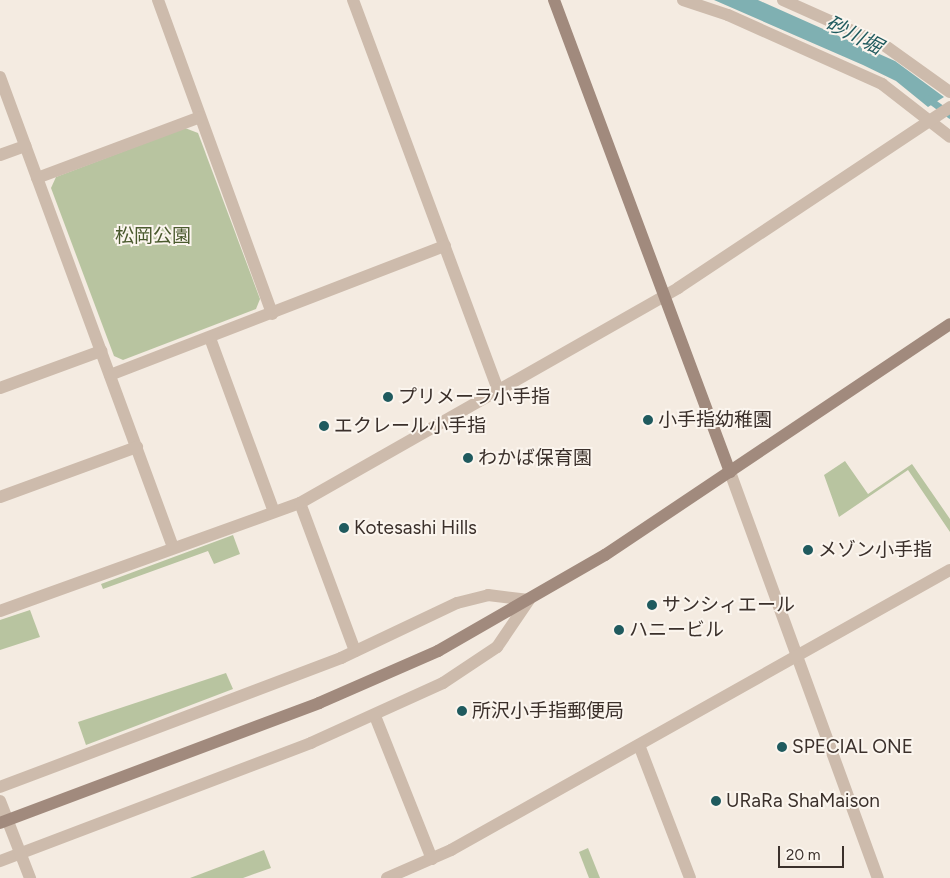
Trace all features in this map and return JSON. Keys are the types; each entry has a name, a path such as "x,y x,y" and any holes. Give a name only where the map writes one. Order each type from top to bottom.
{"street":[{"path":"158,0 272,314"},
{"path":"353,0 498,390"},
{"path":"554,0 730,472 878,878"},
{"path":"683,0 728,15 882,84 950,137"},
{"path":"783,0 884,45 950,92"},
{"path":"0,76 173,546"},
{"path":"0,611 273,509 300,503 664,297 950,106"},
{"path":"37,178 200,117"},
{"path":"0,154 25,146"},
{"path":"110,375 445,246"},
{"path":"0,823 319,703 438,651 529,600 730,472 950,324"},
{"path":"210,338 273,509"},
{"path":"0,388 101,351"},
{"path":"0,497 136,447"},
{"path":"300,503 355,651"},
{"path":"387,878 432,860 797,659 950,570"},
{"path":"0,786 355,651 458,603 488,595 529,600"},
{"path":"0,861 375,716 443,683 497,647 529,600"},
{"path":"375,716 432,860"},
{"path":"639,745 690,878"},
{"path":"0,801 30,878"}],"green space":[{"name":"松岡公園","path":"185,128 198,133 260,299 256,309 123,360 114,356 51,188 56,177"},
{"path":"845,461 868,494 912,464 950,519 950,532 908,470 839,517 824,475"},
{"path":"233,535 240,554 214,564 208,551 103,589 101,584"},
{"path":"30,610 40,637 0,650 0,620"},
{"path":"226,673 233,689 86,745 78,722"},
{"path":"588,848 600,878 589,878 579,852"},
{"path":"264,850 271,868 243,878 190,878"}],"water":[{"path":"714,0 758,0 895,61 944,97 928,107 896,81"}],"waterway":[{"name":"砂川堀","path":"927,98 950,115"}],"place":[{"name":"プリメーラ小手指","path":"388,397"},
{"name":"小手指幼稚園","path":"648,420"},
{"name":"エクレール小手指","path":"324,426"},
{"name":"わかば保育園","path":"468,458"},
{"name":"Kotesashi Hills","path":"344,528"},
{"name":"メゾン小手指","path":"808,550"},
{"name":"サンシィエール","path":"652,605"},
{"name":"ハニービル","path":"619,630"},
{"name":"所沢小手指郵便局","path":"462,711"},
{"name":"SPECIAL ONE","path":"782,747"},
{"name":"URaRa ShaMaison","path":"716,801"}]}
